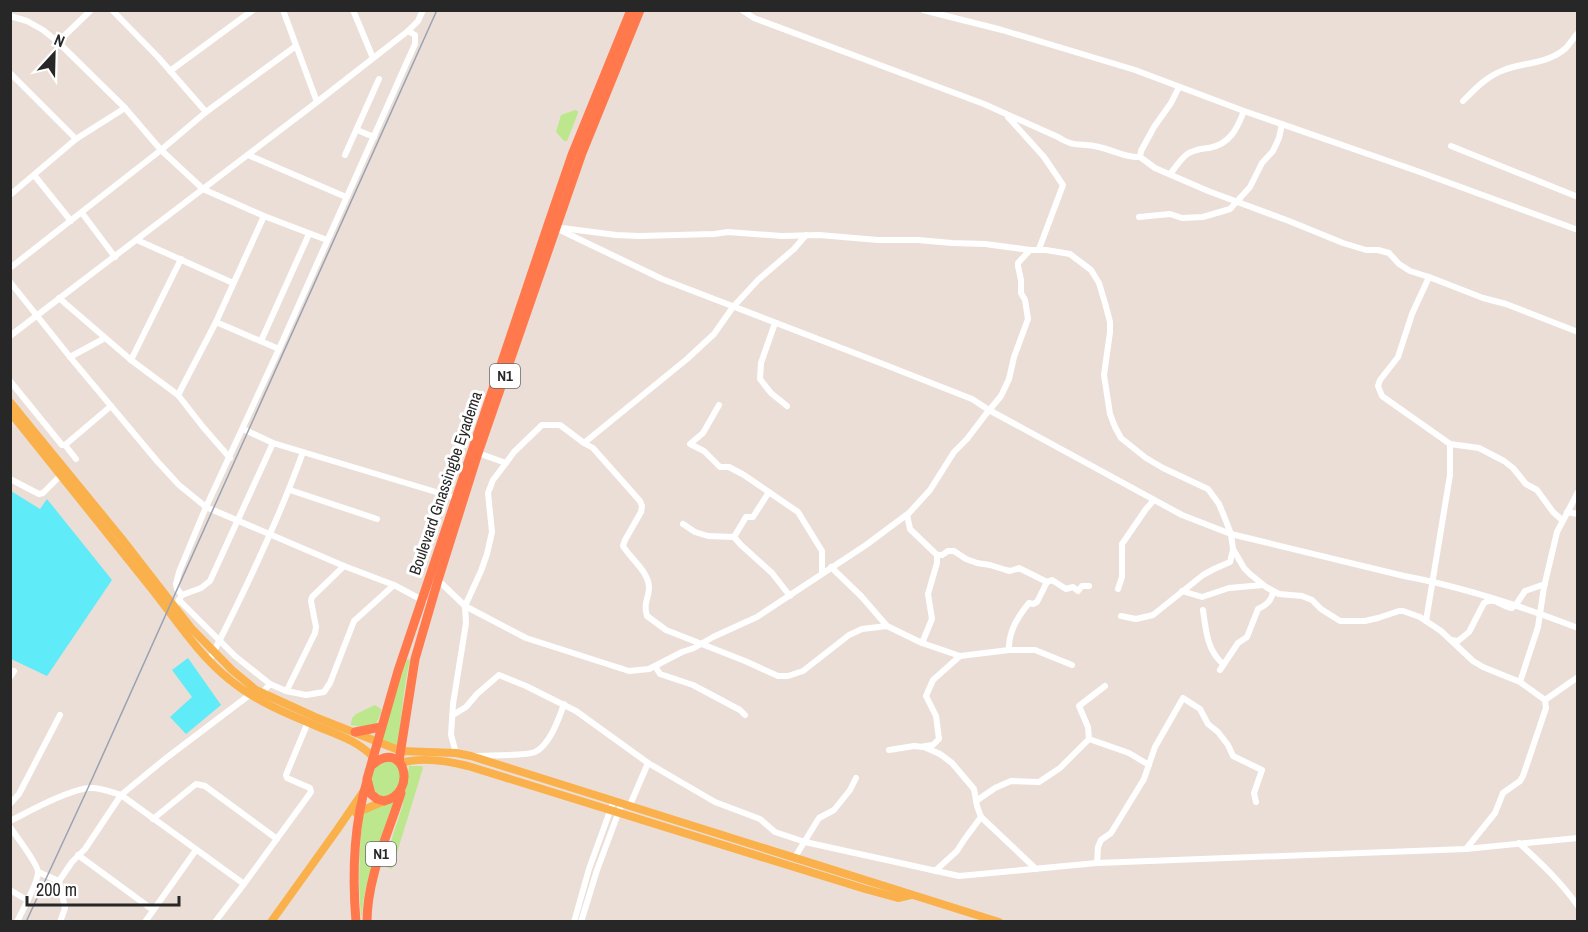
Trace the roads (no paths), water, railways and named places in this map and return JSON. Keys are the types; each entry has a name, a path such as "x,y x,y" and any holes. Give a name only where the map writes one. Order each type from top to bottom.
{"highway":[{"name":"Boulevard Gnassingbe Eyadema","path":"552,226 572,155 631,10"},
{"name":"Boulevard Gnassingbe Eyadema","path":"397,761 401,750 412,673 426,602 438,580 475,452 552,226 640,10"},
{"name":"Boulevard Gnassingbe Eyadema","path":"372,760 381,727 426,602 456,498 475,452"},
{"path":"355,732 381,727"},
{"path":"372,760 397,761"},
{"name":"N1","path":"356,921 354,852 359,812 372,760"},
{"name":"N1","path":"367,921 371,884 402,788 404,776 397,761"},
{"path":"367,779 371,794 384,801 394,798 402,788"}],"main road":[{"path":"10,402 63,472"},
{"path":"10,412 122,538 188,637 209,661 228,678 354,741 365,748 372,760"},
{"path":"172,610 256,693 311,720 355,732 401,750 468,766 615,810 865,889 898,898 913,895"},
{"path":"397,761 456,753 471,756 999,921"},
{"path":"271,921 364,791"},
{"path":"337,830 359,812 384,801"}],"street":[{"path":"58,42 91,10"},
{"path":"112,10 206,112"},
{"path":"170,71 253,10"},
{"path":"283,10 318,102"},
{"path":"353,10 373,58"},
{"path":"10,336 408,31 418,21 423,10"},
{"path":"742,10 754,18 974,100 1068,143 1078,146 1098,146 1126,156 1140,158 1155,168 1342,243 1366,250 1389,253 1399,264 1410,271 1578,332"},
{"path":"923,10 1024,36 1134,70 1578,230"},
{"path":"10,16 27,21 58,42 125,108 161,150 202,189 327,240"},
{"path":"394,585 354,621 330,683 324,692 306,695 286,691 270,684 251,670 219,640 181,597 177,589 177,579 207,507 415,44 415,36 408,31"},
{"path":"1463,101 1486,79 1505,69 1533,64 1556,56 1578,33"},
{"path":"10,268 82,213 206,112 296,46"},
{"path":"10,74 76,139"},
{"path":"345,155 379,79"},
{"path":"1140,158 1141,152 1172,103 1179,87"},
{"path":"10,195 76,139 125,108"},
{"path":"1170,174 1185,156 1227,141 1244,111"},
{"path":"1006,114 1044,157 1063,184 1039,249"},
{"path":"1139,217 1170,214 1182,218 1203,217 1230,209 1250,187 1262,163 1273,151 1282,124"},
{"path":"357,130 374,137"},
{"path":"1451,146 1578,197"},
{"path":"248,155 346,197"},
{"path":"34,175 71,221"},
{"path":"82,213 115,257"},
{"path":"178,395 216,322 264,216"},
{"path":"552,226 639,236 728,232 918,240 985,244 1071,254 1091,270 1099,283 1110,322 1105,381 1110,414 1121,438 1146,458 1208,489 1219,504 1231,534 1233,549 1230,562 1203,575 1152,615 1136,619 1121,616"},
{"path":"552,226 662,279 972,399 1182,515 1231,534 1433,581 1515,605 1578,628"},
{"path":"261,341 309,234"},
{"path":"584,443 687,359 714,334 733,307 758,280 794,249 806,235"},
{"path":"137,240 233,283"},
{"path":"438,580 465,606 525,639 636,671 649,669 757,617 907,515 924,497 954,452 1001,396 1009,380 1014,357 1028,319 1021,292 1018,263 1030,250"},
{"path":"132,360 181,259"},
{"path":"1429,277 1415,307 1398,357 1380,380 1378,386 1382,396 1450,444 1479,448 1504,461 1526,484 1537,490 1562,520"},
{"path":"10,282 157,461 179,485 207,507 394,585 426,602"},
{"path":"59,298 105,339 178,395 230,458"},
{"path":"216,322 279,349"},
{"path":"775,323 761,363 760,379 771,393 787,406"},
{"path":"70,357 105,339"},
{"path":"10,381 59,442 65,445 76,459"},
{"path":"719,405 703,433 690,444 704,451 720,467 729,467 798,512 822,551 822,573"},
{"path":"65,445 111,406"},
{"path":"456,753 451,735 453,704 466,623 465,606 487,554 492,532 489,493 493,480 514,452 542,426 560,425 594,448 640,501 641,512 622,546 647,579 649,588 645,607 647,616 666,630 778,676 788,676 803,670 849,635 862,629 887,626"},
{"path":"243,429 273,443 456,498"},
{"path":"172,610 181,597 207,585 273,443"},
{"path":"1426,621 1450,474 1450,444"},
{"path":"209,661 290,490 303,452"},
{"path":"475,452 506,463"},
{"path":"10,479 39,494 43,493 63,472"},
{"path":"290,490 377,519"},
{"path":"735,537 746,517 753,517 769,492"},
{"path":"1520,682 1538,627 1557,532 1578,492"},
{"path":"1118,589 1122,577 1122,544 1154,500"},
{"path":"1567,512 1578,514"},
{"path":"907,515 910,529 937,555 938,563 928,594 932,619 922,643"},
{"path":"683,524 695,532 708,536 735,537 772,573 790,596"},
{"path":"1233,549 1244,568 1273,591 1284,595 1307,597 1340,621 1365,621 1403,611 1436,627 1478,664 1520,682 1545,700 1546,708 1523,776 1503,794 1495,813 1466,849"},
{"path":"937,555 942,555 948,550 977,563 1010,571 1019,568 1047,582 1052,580 1066,589 1073,587 1078,591 1082,586 1089,586"},
{"path":"286,691 315,633 312,597 344,566"},
{"path":"831,567 869,604 887,626 922,643 960,656 1009,650 1035,650 1072,665"},
{"path":"1009,650 1010,635 1016,623 1029,603 1037,602 1047,582"},
{"path":"1450,640 1458,641 1469,632 1484,603 1488,600 1512,608 1525,591 1545,584"},
{"path":"1182,591 1202,597 1229,588 1263,585"},
{"path":"1203,610 1209,646 1222,667 1238,643 1247,637 1258,609 1266,605 1273,591"},
{"path":"924,747 933,745 939,739 936,716 926,696 933,680 960,656"},
{"path":"655,666 660,674 693,686 745,714"},
{"path":"453,715 466,707 499,675 564,704 648,764 707,798 760,819 775,832 805,842 960,876 1097,863 1466,849 1578,838"},
{"path":"1545,700 1578,677"},
{"path":"59,880 85,849 121,795 165,759 270,684"},
{"path":"976,801 995,788 1011,781 1039,782 1060,768 1089,739 1088,727 1079,706 1105,686"},
{"path":"1097,863 1101,840 1112,833 1144,779 1155,747 1183,698 1200,709 1208,724 1218,732 1233,756 1262,770 1254,793 1256,802"},
{"path":"471,756 536,751 543,746 551,734 564,704"},
{"path":"10,804 19,794 60,715"},
{"path":"215,921 311,791 310,788 287,778 286,775 311,720"},
{"path":"1089,739 1129,753 1149,765"},
{"path":"889,750 914,746 924,747 940,754 974,789 981,817 1036,869"},
{"path":"574,921 589,869 615,810 626,804 648,764"},
{"path":"795,857 819,818 834,810 856,778"},
{"path":"153,819 196,784 199,784 277,838"},
{"path":"10,822 76,791 88,788 100,789 121,795 244,884"},
{"path":"581,921 615,810 614,800"},
{"path":"935,871 957,851 981,817"},
{"path":"10,827 35,863 38,872 17,921"},
{"path":"1519,843 1545,865 1578,906"},
{"path":"145,921 196,850"},
{"path":"78,855 153,910"},
{"path":"38,872 59,880"},
{"path":"59,880 64,902 62,919 68,921"},
{"path":"10,890 27,900"}],"water":[{"path":"11,491 40,509 47,499 112,580 47,676 11,659"},
{"path":"188,658 221,705 186,734 170,717 192,697 172,670"}],"railway":[{"path":"26,922 437,10"}]}
